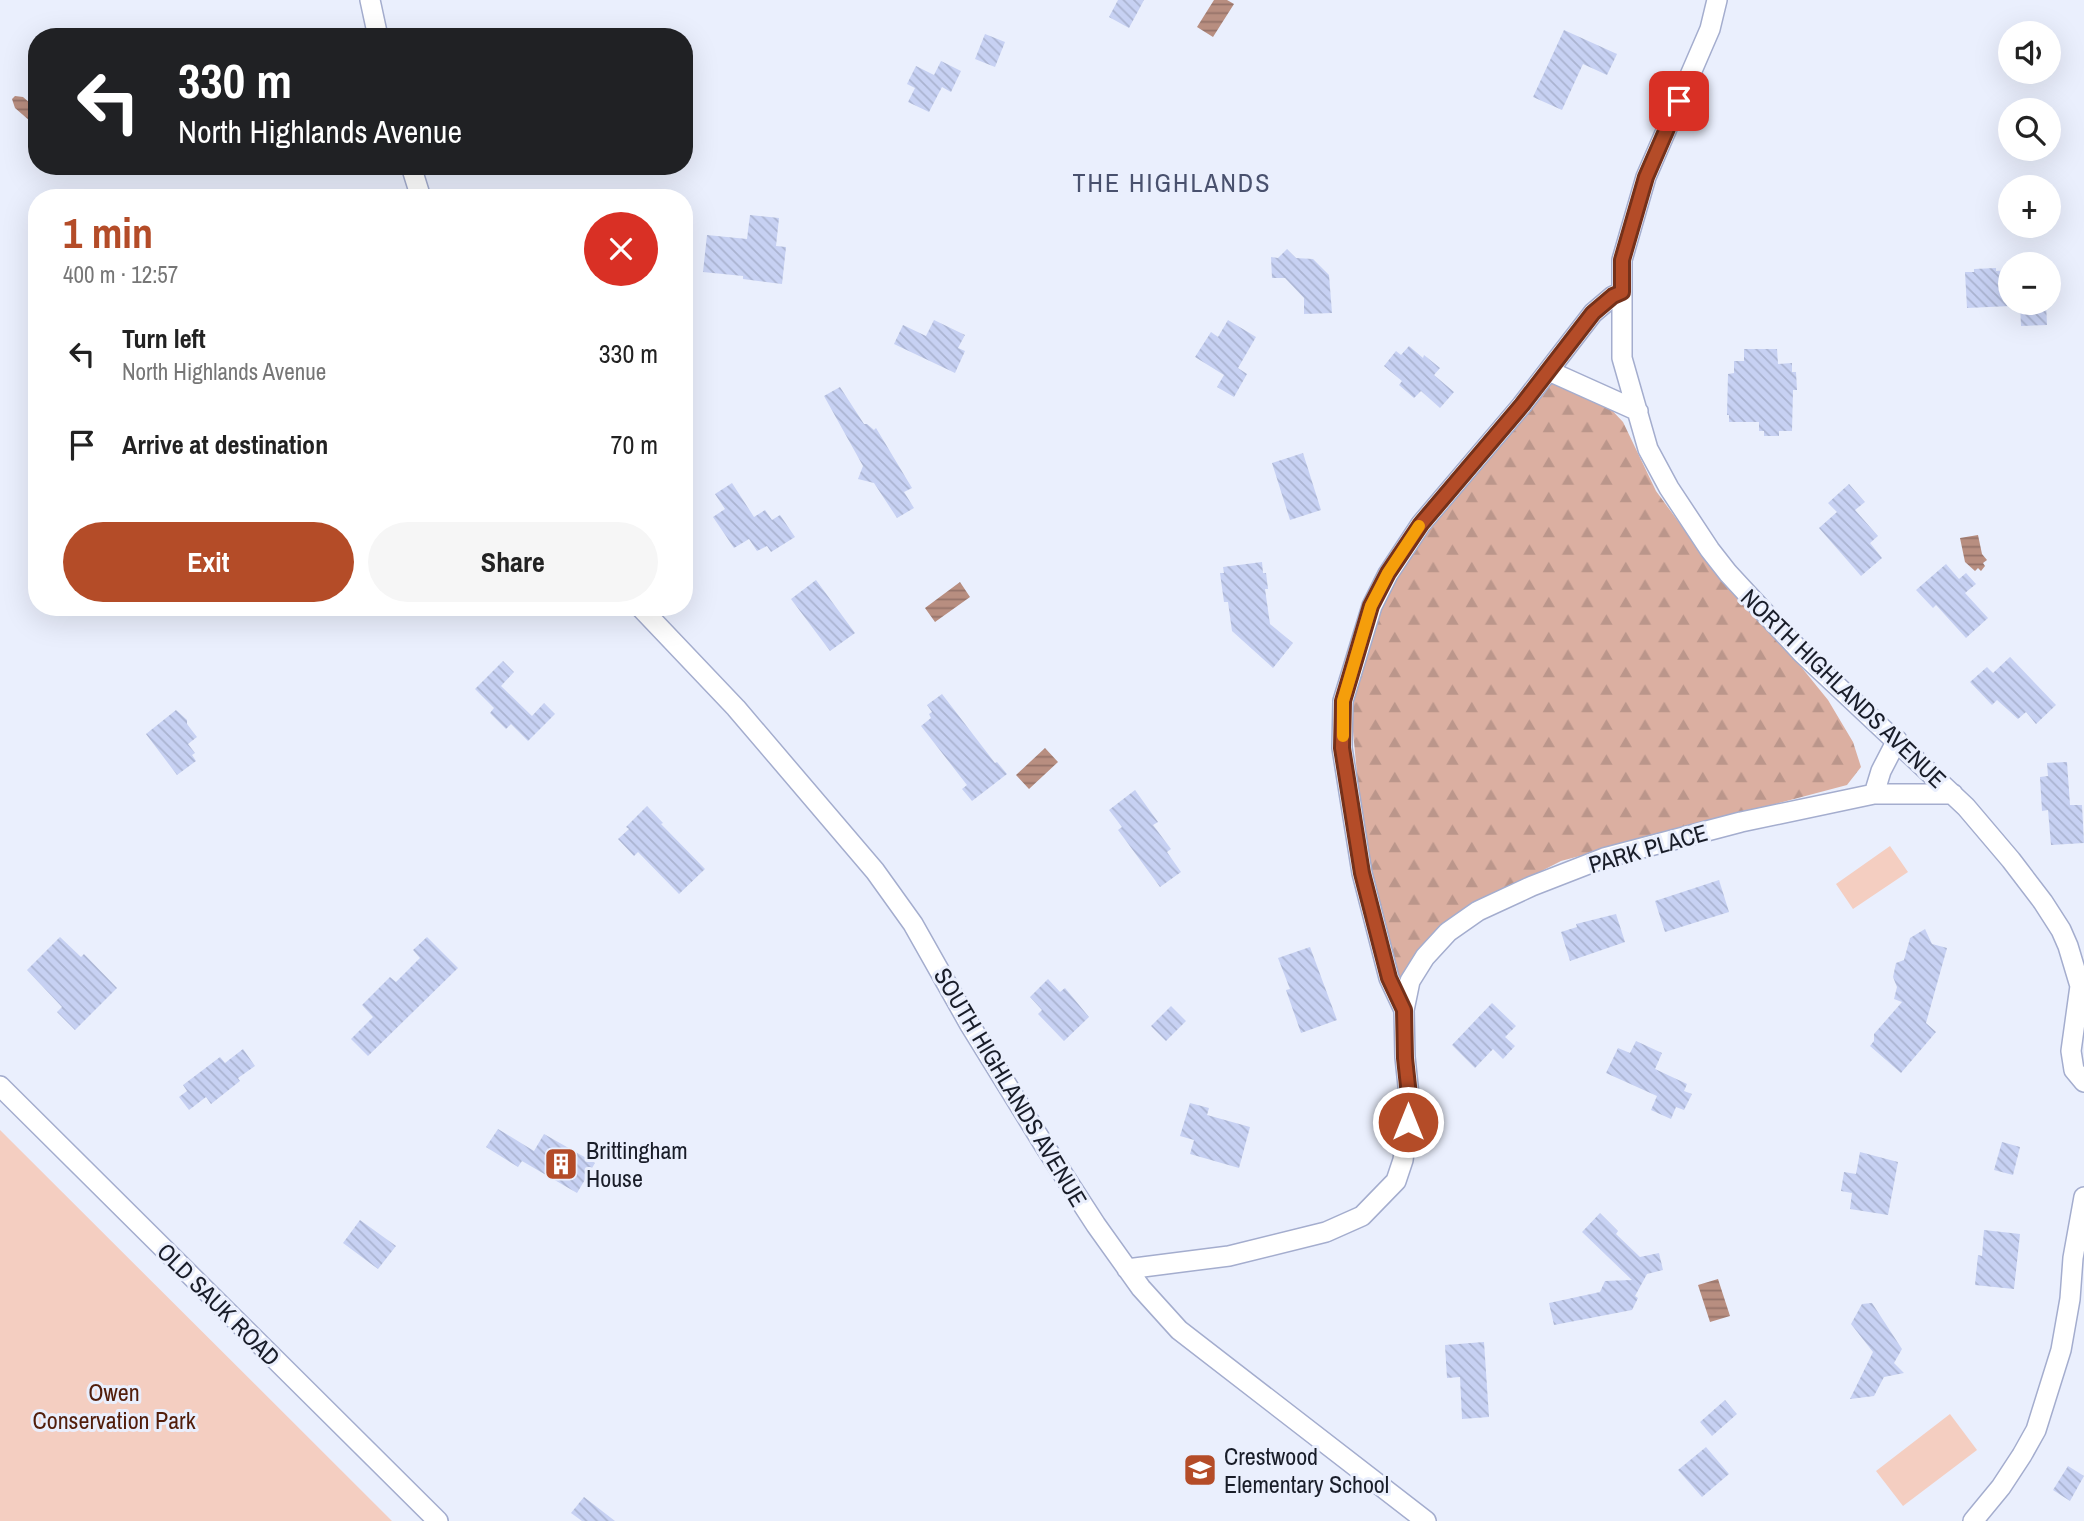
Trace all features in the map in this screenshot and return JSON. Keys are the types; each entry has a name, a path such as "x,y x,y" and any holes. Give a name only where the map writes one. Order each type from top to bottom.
{"street":[{"path":"370,0 376,28"},
{"name":"NORTH HIGHLANDS AVENUE","path":"1717,0 1710,29 1646,177 1622,260 1622,358 1648,449 1670,488 1728,573 1802,653 1953,794 2011,860 2043,902 2065,938 2080,986 2071,1051 2074,1070 2084,1082"},
{"path":"1128,1269 1229,1256 1326,1232 1362,1216 1396,1181 1403,1160 1410,1105 1404,1010 1389,978 1362,873 1342,748 1343,701 1371,606 1388,573 1421,524 1514,414 1593,313 1622,292"},
{"path":"1549,370 1638,411"},
{"name":"SOUTH HIGHLANDS AVENUE","path":"649,616 736,708 875,871 913,924 970,1025 1044,1145 1141,1288 1179,1330 1426,1521"},
{"path":"1874,794 1881,771 1897,740"},
{"name":"PARK PLACE","path":"1404,1010 1410,981 1424,957 1448,932 1478,911 1604,858 1754,819 1874,794 1953,794"},
{"name":"OLD SAUK ROAD","path":"0,1086 438,1521"},
{"path":"1973,1521 2001,1487 2036,1430 2061,1350 2084,1197"}],"green space":[{"path":"1555,382 1606,404 1623,422 1656,491 1719,577 1781,642 1828,700 1853,742 1861,767 1847,785 1561,861 1452,917 1420,948 1402,989 1385,937 1364,849 1350,699 1367,639 1394,581 1423,532 1546,386"},
{"path":"1890,846 1908,872 1853,909 1836,884"},
{"name":"Owen Conservation Park","path":"0,1130 392,1521 0,1521"},
{"path":"1950,1414 1977,1450 1903,1506 1876,1471"}],"shaded area":[{"path":"1214,0 1227,0 1234,4 1213,37 1197,27"},
{"path":"15,96 23,97 28,101 28,119 15,108 12,99"},
{"path":"1978,535 1982,554 1987,560 1981,571 1978,568 1975,571 1965,562 1960,538"},
{"path":"960,582 970,597 935,622 925,608"},
{"path":"1045,748 1058,762 1029,789 1016,775"},
{"path":"1718,1279 1730,1316 1710,1322 1698,1285"}],"building":[{"path":"1118,0 1144,0 1129,28 1109,17"},
{"path":"1564,30 1617,54 1607,75 1583,64 1562,110 1533,97"},
{"path":"985,34 1005,42 995,67 975,59"},
{"path":"941,61 961,71 951,92 942,87 929,112 908,102 915,88 907,84 916,66 934,75"},
{"path":"750,215 779,218 776,246 786,247 782,284 703,272 707,235 747,239"},
{"path":"1287,249 1296,258 1313,259 1329,275 1332,313 1304,314 1304,298 1285,278 1272,278 1271,257 1278,258"},
{"path":"1996,268 1998,271 1998,307 1967,308 1965,272 1974,272 1974,269"},
{"path":"2021,315 2047,315 2047,325 2021,326"},
{"path":"934,320 965,335 958,348 965,351 955,373 894,344 903,325 926,336"},
{"path":"1228,320 1256,337 1238,368 1247,374 1234,397 1217,387 1224,375 1195,357 1211,332 1218,337"},
{"path":"1409,346 1440,368 1434,375 1454,392 1440,408 1421,391 1414,398 1399,385 1402,381 1384,366 1396,351 1401,355"},
{"path":"1744,349 1777,349 1778,364 1792,363 1792,372 1796,372 1797,390 1793,390 1792,431 1779,431 1779,436 1764,436 1764,431 1759,431 1759,422 1729,422 1728,374 1734,373 1734,361 1744,361"},
{"path":"840,387 864,424 874,430 876,428 912,488 904,492 914,508 897,518 874,483 858,479 863,466 824,396"},
{"path":"1303,453 1321,510 1290,520 1272,463"},
{"path":"732,483 754,517 765,510 772,520 780,515 795,537 771,552 767,546 757,551 749,539 734,548 713,517 725,509 715,494"},
{"path":"1849,484 1865,502 1855,510 1878,536 1870,543 1882,558 1861,576 1819,528 1837,512 1828,503"},
{"path":"1262,562 1263,573 1266,573 1268,589 1265,589 1270,624 1293,643 1273,668 1232,631 1220,573 1224,573 1223,567"},
{"path":"1946,564 1959,579 1966,573 1976,584 1965,593 1988,618 1966,638 1936,605 1933,608 1916,590"},
{"path":"816,580 855,633 830,651 791,599"},
{"path":"2010,657 2056,705 2036,724 2026,712 2018,719 1997,700 1992,705 1970,682 1987,667 1993,673"},
{"path":"503,661 514,672 501,686 532,716 544,703 555,714 528,741 511,724 506,729 490,713 494,708 475,689"},
{"path":"942,694 995,763 1007,774 972,801 962,789 967,785 921,726 931,718 929,714 932,712 927,705"},
{"path":"176,710 187,720 197,737 188,744 195,753 192,755 196,761 177,775 146,734"},
{"path":"2067,762 2070,805 2082,805 2084,843 2051,845 2048,810 2042,811 2040,777 2048,776 2047,763"},
{"path":"1135,790 1158,822 1153,825 1171,849 1167,852 1181,872 1160,887 1118,830 1122,827 1109,810"},
{"path":"647,806 705,869 679,894 638,852 634,856 618,839"},
{"path":"1719,880 1729,912 1665,932 1655,901"},
{"path":"1616,914 1625,942 1570,961 1561,932 1577,927 1576,924"},
{"path":"1925,929 1932,944 1947,948 1926,1023 1936,1032 1901,1073 1870,1046 1874,1041 1874,1034 1902,1002 1894,999 1897,987 1893,977 1896,963 1904,960 1910,938"},
{"path":"60,937 81,957 84,954 117,988 75,1030 57,1012 62,1007 27,970"},
{"path":"427,937 458,968 368,1056 351,1039 373,1017 362,1005 390,977 396,982 420,958 413,950"},
{"path":"1310,947 1337,1020 1301,1033 1286,990 1290,989 1278,958"},
{"path":"1048,979 1060,992 1065,988 1089,1017 1064,1041 1038,1014 1042,1010 1030,997"},
{"path":"1492,1003 1516,1026 1505,1037 1515,1046 1503,1059 1493,1049 1475,1068 1452,1045"},
{"path":"1171,1006 1186,1021 1166,1041 1151,1026"},
{"path":"1636,1041 1662,1053 1655,1069 1687,1084 1684,1091 1692,1094 1684,1110 1676,1107 1671,1119 1651,1110 1657,1096 1606,1073 1618,1048 1630,1053"},
{"path":"243,1049 255,1066 211,1104 206,1097 189,1110 179,1097 187,1091 183,1085 220,1057 225,1063"},
{"path":"1190,1103 1209,1108 1207,1115 1250,1127 1239,1168 1190,1154 1194,1140 1180,1136"},
{"name":"Brittingham House","path":"498,1129 534,1151 544,1134 595,1163 577,1193 522,1161 518,1167 486,1147"},
{"path":"2002,1142 2020,1147 2013,1175 1994,1170"},
{"path":"1860,1152 1898,1162 1888,1215 1850,1209 1852,1193 1841,1191 1844,1172 1856,1174"},
{"path":"1600,1213 1618,1231 1616,1234 1640,1257 1659,1253 1663,1270 1647,1274 1635,1296 1638,1298 1632,1310 1554,1325 1549,1303 1600,1292 1605,1281 1632,1280 1582,1232"},
{"path":"360,1220 396,1246 378,1269 343,1243"},
{"path":"1984,1230 2020,1234 2014,1289 1975,1285 1978,1255 1982,1256"},
{"path":"1872,1303 1902,1349 1894,1363 1904,1373 1884,1377 1874,1396 1850,1399 1873,1352 1851,1324 1862,1304"},
{"path":"1484,1342 1489,1417 1462,1419 1460,1377 1447,1378 1445,1345"},
{"path":"1725,1400 1737,1414 1712,1436 1700,1422"},
{"path":"1706,1447 1729,1474 1702,1497 1678,1470"},
{"path":"2068,1466 2084,1476 2070,1501 2053,1490"},
{"path":"584,1497 615,1521 582,1521 571,1513"}],"slow traffic":[{"path":"1343,736 1343,701 1371,606 1388,573 1419,526"}],"place":[{"name":"Brittingham House","path":"561,1164"},
{"name":"Crestwood Elementary School","path":"1200,1470"}],"district":[{"name":"THE HIGHLANDS","path":"1172,182"}],"route":[{"path":"1408,1122 1410,1105 1404,1010 1389,978 1362,873 1342,748 1343,701 1371,606 1388,573 1421,524 1522,405 1593,313 1622,292 1622,260 1646,177 1679,101"}]}
